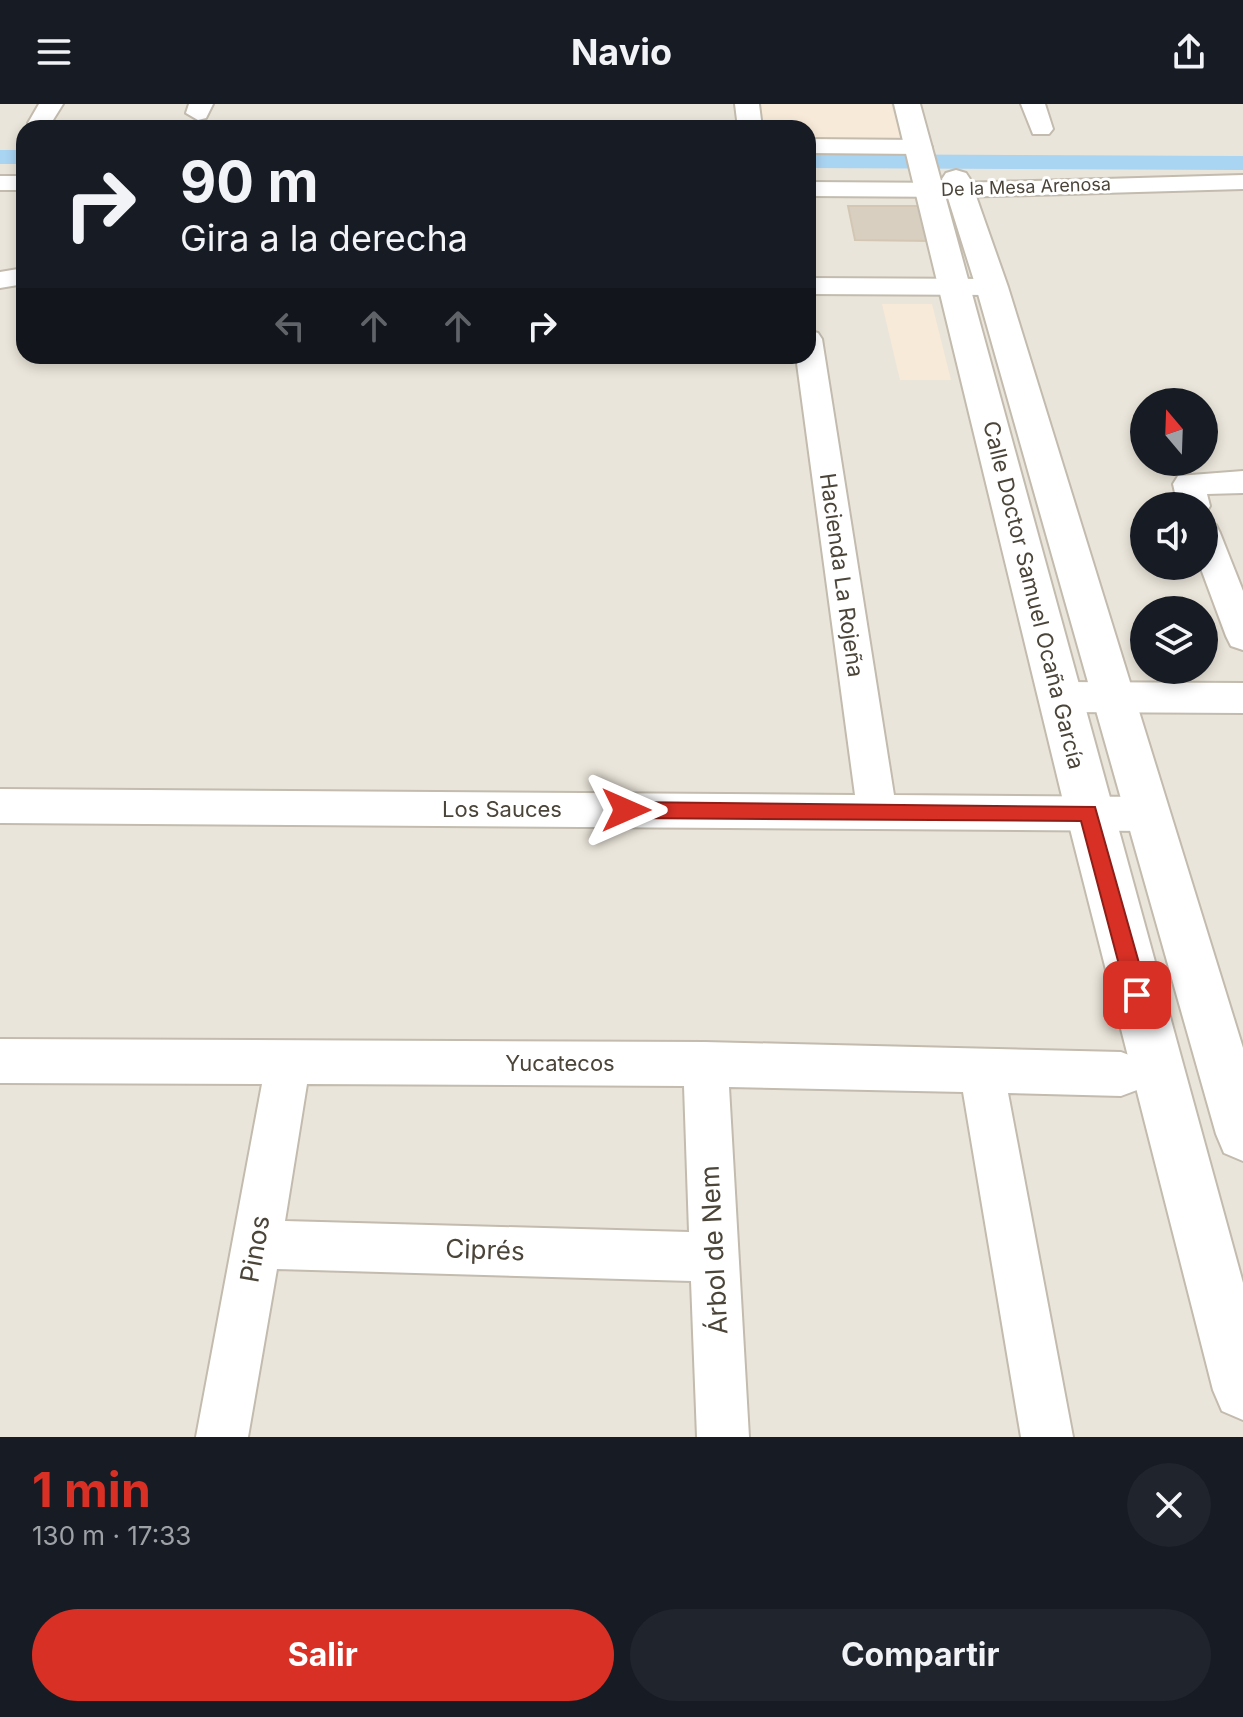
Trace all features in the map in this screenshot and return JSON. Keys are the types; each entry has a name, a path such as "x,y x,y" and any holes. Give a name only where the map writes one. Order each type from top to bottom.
{"street":[{"name":"Calle Doctor Samuel Ocaña García","path":"907,104 938,166 974,287 1115,697 1243,1134"},
{"name":"Calle Doctor Samuel Ocaña García","path":"933,104 938,166"},
{"path":"1033,104 1041,129"},
{"path":"816,147 938,166"},
{"name":"De la Mesa Arenosa","path":"816,188 938,166 1243,182"},
{"path":"816,286 974,287"},
{"name":"Calle Doctor Samuel Ocaña García","path":"974,287 1060,697 1243,1390"},
{"name":"Hacienda La Rojeña","path":"812,364 877,811"},
{"path":"1192,492 1194,482 1243,482"},
{"path":"1218,570 1243,636"},
{"path":"1060,697 1243,698"},
{"name":"Los Sauces","path":"0,806 1149,814"},
{"name":"Yucatecos","path":"2,1068 289,1061 705,1064 1121,1074"},
{"name":"Pinos","path":"222,1437 289,1061"},
{"name":"Árbol de Nem","path":"705,1064 723,1437"},
{"path":"982,1073 1047,1437"},
{"name":"Ciprés","path":"255,1244 715,1257"}],"shaded area":[{"path":"0,104 1243,104 1243,1437 0,1437"},
{"path":"755,104 891,104 904,144 816,143 816,120 757,120"},
{"path":"882,304 932,304 951,380 900,380"}],"building":[{"path":"848,206 921,206 930,241 855,240"}],"waterway":[{"path":"0,157 16,157"},
{"path":"816,161 1243,163"}],"route":[{"path":"626,810 1089,813 1137,995"}]}
